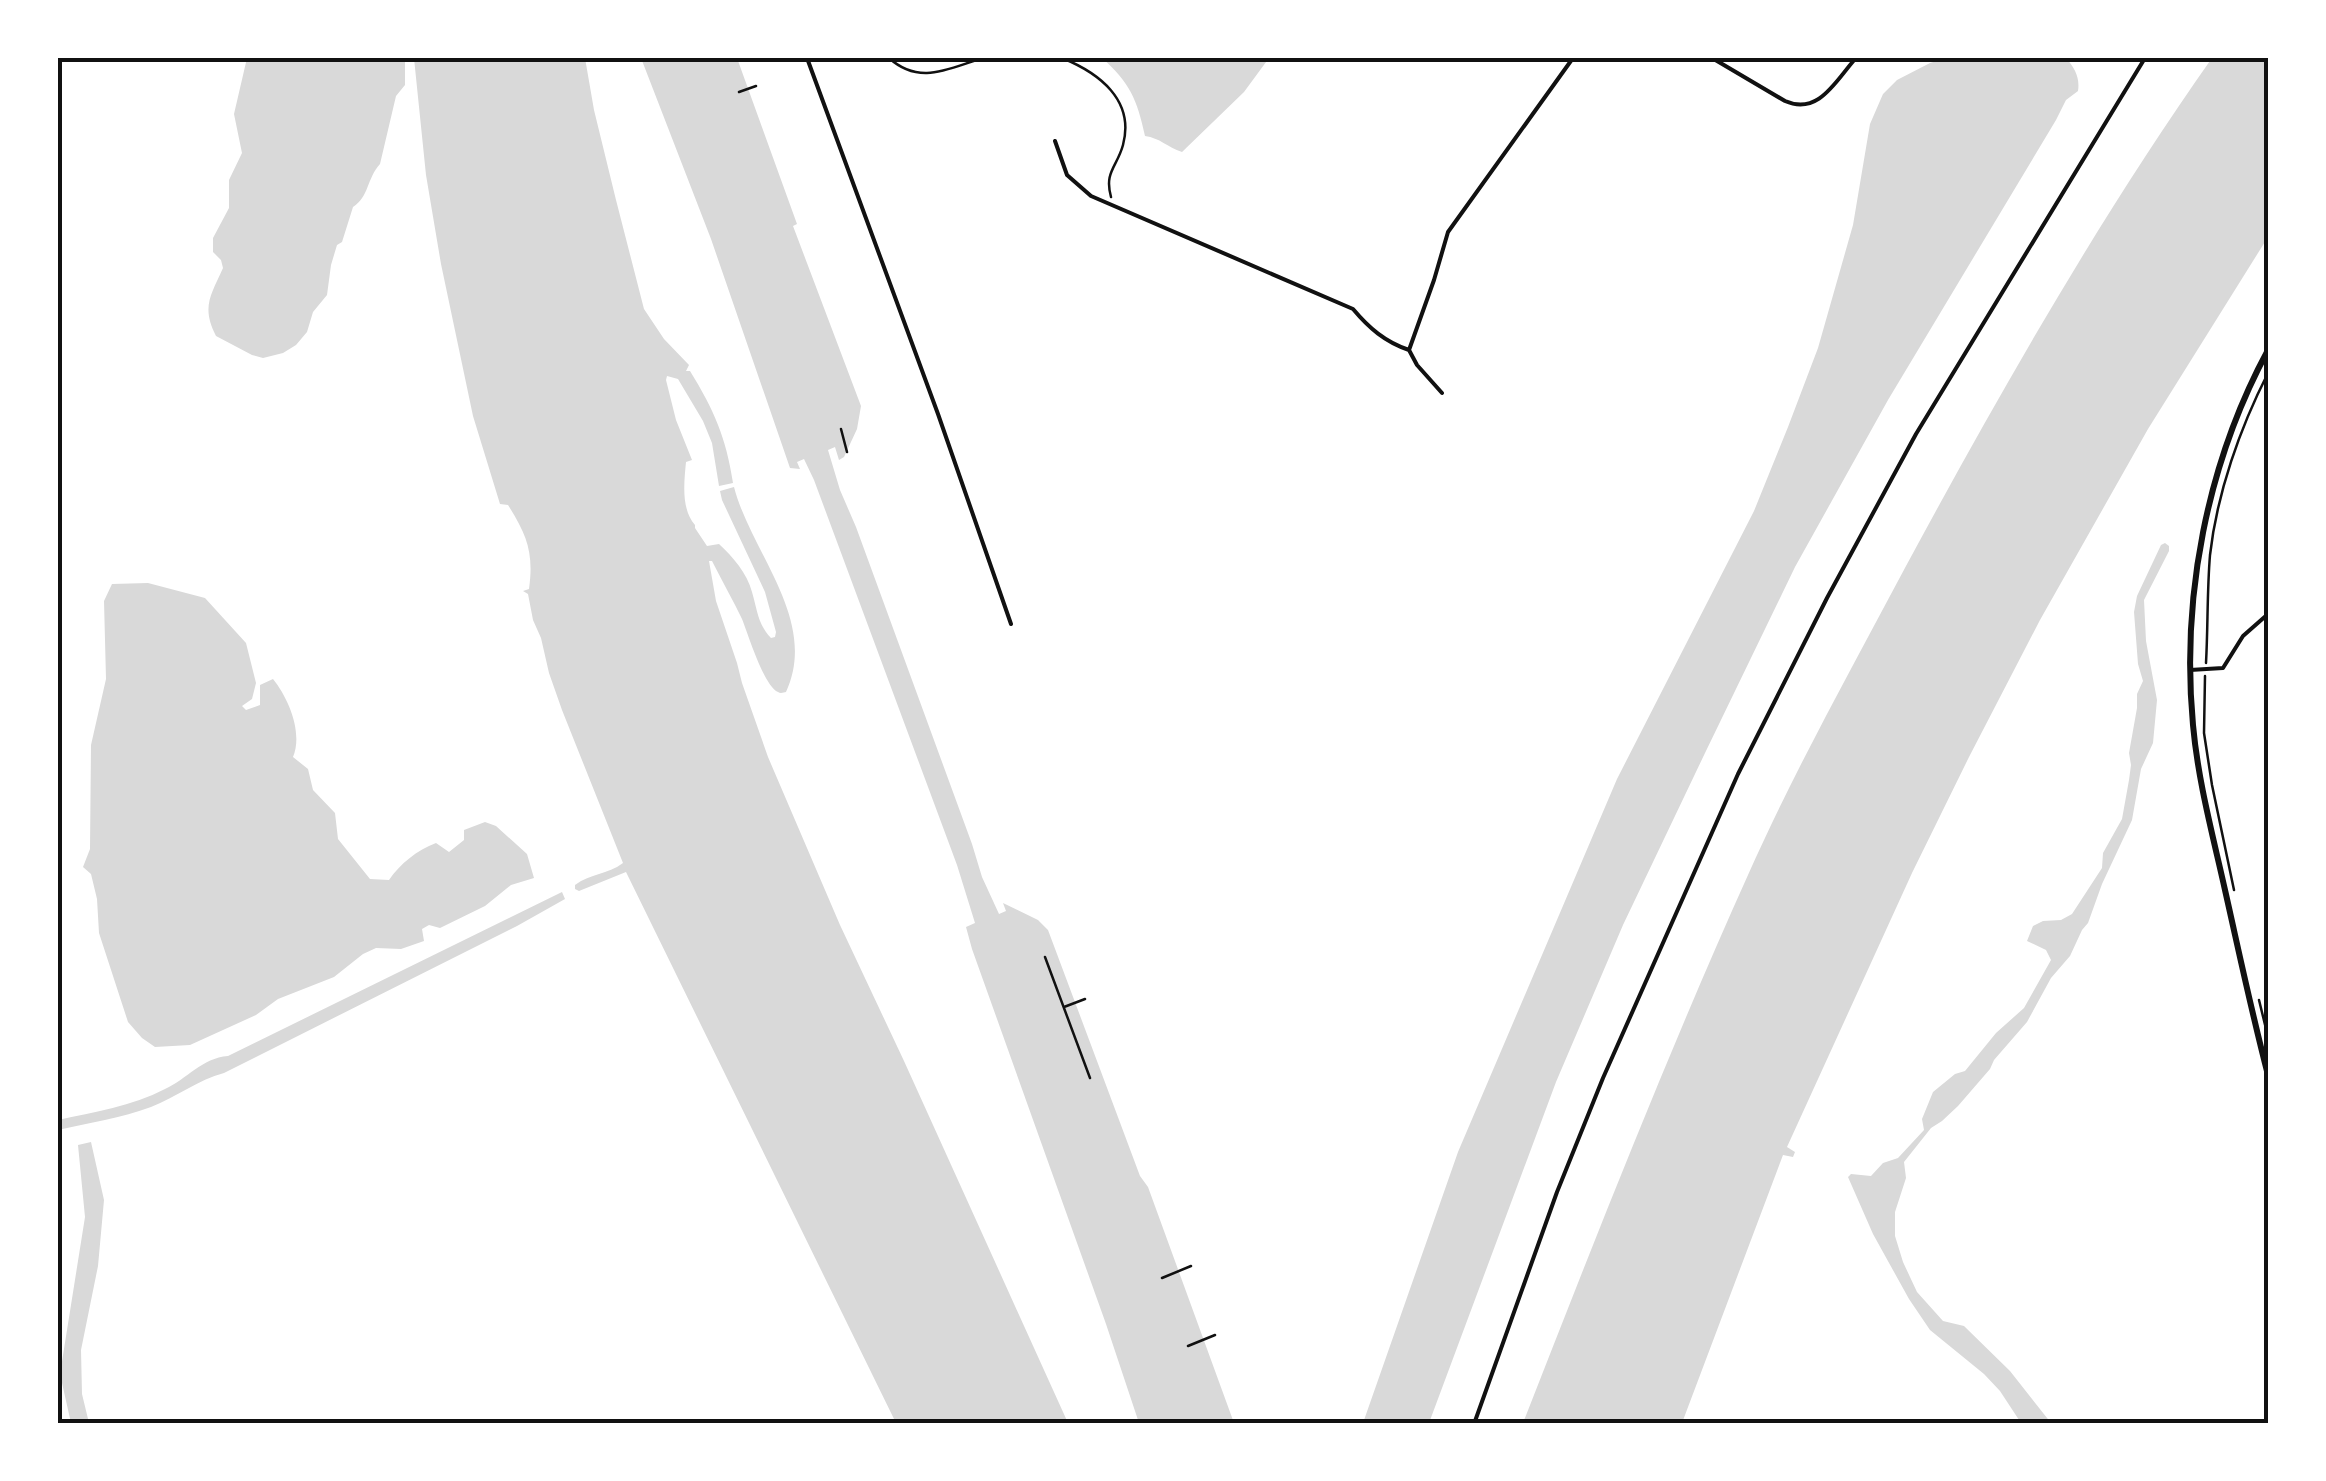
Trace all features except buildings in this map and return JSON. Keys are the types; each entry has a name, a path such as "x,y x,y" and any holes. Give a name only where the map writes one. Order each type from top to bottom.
{"main road":[{"path":"2268,350 2238,413 2209,507 2198,565 2190,670 2199,770 2268,1075"}],"street":[{"path":"807,58 1012,624"},
{"path":"1409,350 1448,232 1573,58"},
{"path":"1712,58 1785,101 1804,106 1816,101 1856,58"},
{"path":"1474,1424 1564,1175 1738,774 1916,434 2145,58"},
{"path":"1055,141 1067,175 1090,196 1353,309 1368,327 1392,344 1409,350 1442,393"},
{"path":"2190,670 2223,668 2244,636 2268,614"}],"path":[{"path":"889,58 908,71 923,73 940,72 984,58"},
{"path":"1062,58 1097,75 1122,106 1123,144 1108,184 1114,208"},
{"path":"739,92 756,86"},
{"path":"2235,895 2204,732 2210,556 2242,431 2268,372"},
{"path":"842,429 847,452"},
{"path":"1045,957 1090,1078"},
{"path":"2256,988 2268,1038"},
{"path":"1064,1007 1085,998"},
{"path":"1162,1278 1190,1266"},
{"path":"1188,1346 1215,1335"}],"shaded area":[{"path":"247,58 408,58 405,85 396,96 380,164 353,207 342,242 337,245 327,295 296,345 263,358 216,336 208,309 223,268 213,252 213,238 229,208 229,180 242,153 234,114"},
{"path":"414,58 585,58 594,110 644,309 664,339 689,365 686,371 690,371 712,411 730,467 733,483 719,486 712,443 703,421 678,379 667,376 676,420 692,460 686,462 685,470 687,511 707,546 719,544 739,566 750,585 763,628 771,638 775,637 765,592 722,500 720,491 734,487 789,613 794,665 786,692 780,693 767,680 739,612 709,561 716,601 768,757 840,925 1068,1423 896,1423 626,872 579,891 575,889 581,881 623,863 562,710 528,594 523,591 529,589 528,545 508,505 500,504 473,416 426,175"},
{"path":"641,58 737,58 797,224 793,226 861,406 857,429 844,457 839,460 835,447 828,450 840,490 999,914 1006,911 1003,903 1038,920 1048,930 1234,1423 1139,1423 972,949 966,927 975,923 957,865 814,480 804,459 797,462 800,469 790,468 711,239"},
{"path":"1102,58 1269,58 1244,92 1182,152 1145,136 1131,92"},
{"path":"1946,58 2066,58 2076,73 2078,91 2066,100 1888,400 1795,567 1623,925 1556,1082 1429,1423 1363,1423 1458,1152 1617,779 1754,511 1788,427 1818,348 1853,225 1870,124 1883,94 1897,80"},
{"path":"2212,58 2268,58 2268,237 2148,429 2040,620 1969,757 1787,1147 1795,1152 1793,1157 1783,1155 1682,1423 1523,1423 1689,1011 1804,758 2014,372 2129,181"},
{"path":"2165,543 2169,551 2144,600 2146,641 2157,700 2153,743 2141,769 2132,820 2088,923 2027,1022 1958,1106 1931,1128 1904,1162 1906,1178 1895,1212 1895,1236 1917,1292 1943,1321 1964,1326 2010,1371 2051,1423 2021,1423 1984,1374 1930,1330 1873,1234 1848,1177 1871,1176 1883,1163 1898,1158 1924,1130 1922,1119 1933,1092 1965,1071 1996,1033 2024,1008 2051,960 2046,950 2027,941 2033,926 2072,914 2102,868 2103,853 2122,819 2137,694 2143,681 2134,612 2137,596"},
{"path":"148,583 205,598 246,643 256,683 252,699 242,706 246,710 260,705 260,685 273,679 293,716 293,757 308,769 313,790 335,813 338,839 370,879 389,880 410,858 436,843 449,852 464,840 464,830 485,822 496,826 527,854 534,878 511,885 485,906 440,928 429,925 422,929 424,941 401,949 376,948 334,977 278,999 256,1015 190,1045 155,1047 142,1038 128,1022 99,933 91,874 83,867 90,849 91,745 106,679 104,601 112,584"},
{"path":"562,892 565,899 517,926 224,1073 140,1111 58,1130 58,1120 152,1095 210,1061 228,1056"},
{"path":"91,1142 104,1200 98,1266 81,1350 82,1394 89,1423 71,1423 60,1374 85,1217 78,1145"}]}
